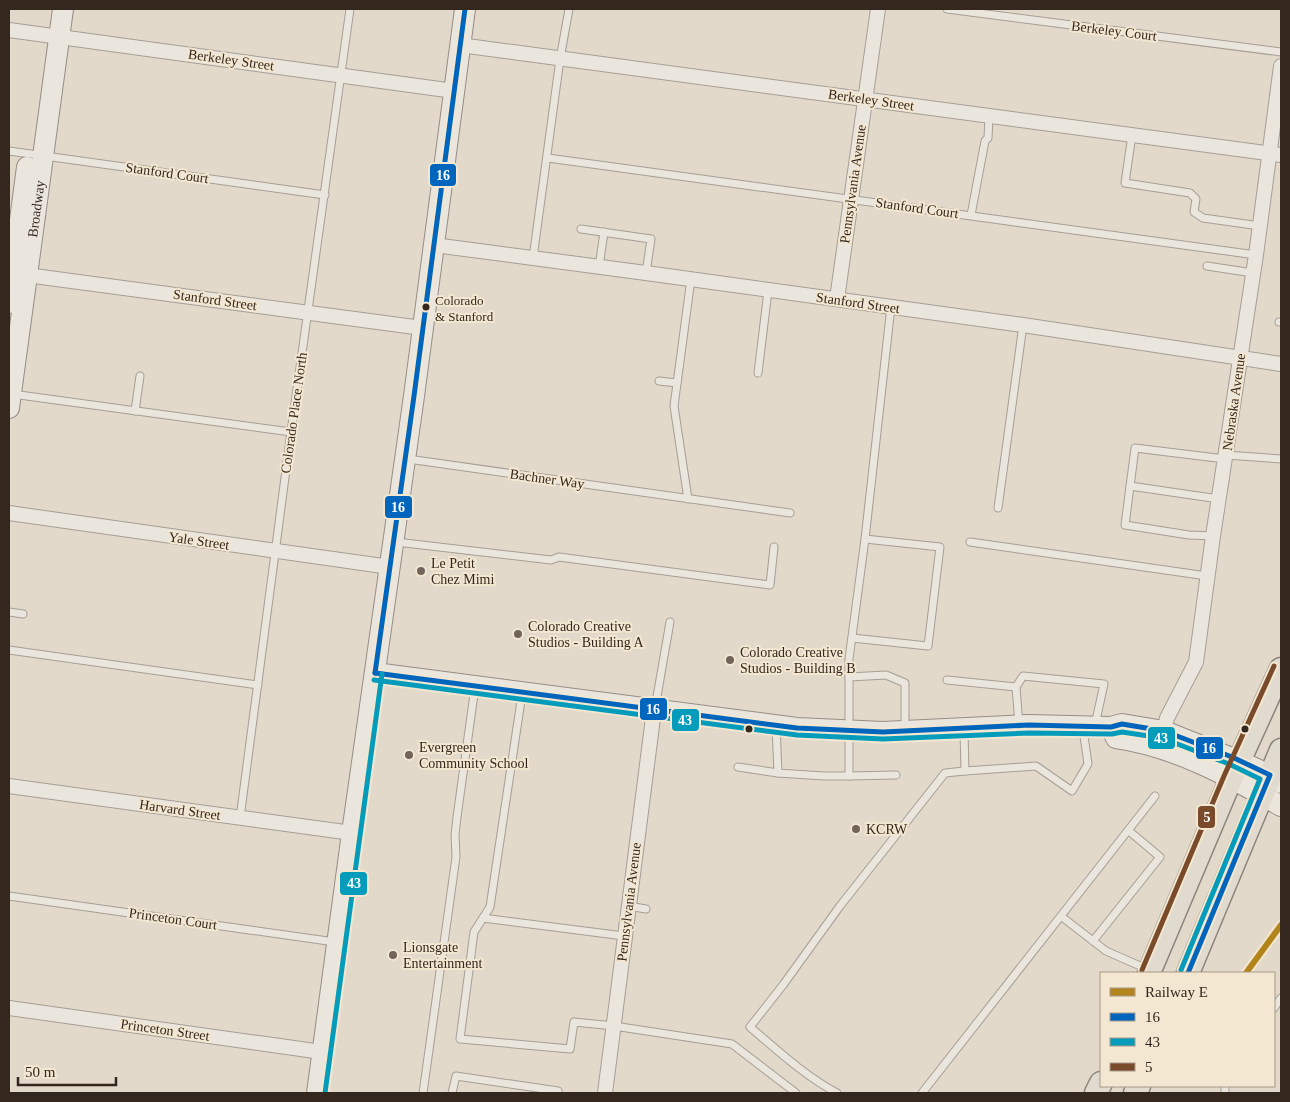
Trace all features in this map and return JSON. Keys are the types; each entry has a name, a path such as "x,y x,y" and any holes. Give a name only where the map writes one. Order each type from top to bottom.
{"main road":[{"path":"1150,972 1235,770 1281,669"},
{"path":"1188,972 1271,785 1281,750"}],"street":[{"name":"Broadway","path":"49,9 52,36"},
{"name":"Broadway","path":"9,303 16,273 36,155 52,36 62,9"},
{"path":"317,1093 465,9"},
{"name":"Pennsylvania Avenue","path":"837,300 878,9"},
{"name":"Berkeley Street","path":"9,30 454,91"},
{"name":"Berkeley Street","path":"460,45 1275,154"},
{"name":"Nebraska Avenue","path":"1164,731 1167,718 1196,662 1260,226 1275,154 1281,66"},
{"name":"Stanford Street","path":"434,245 1023,325 1281,364"},
{"name":"Broadway","path":"9,398 16,273"},
{"name":"Stanford Street","path":"16,273 422,328"},
{"name":"Yale Street","path":"9,513 390,567"},
{"path":"375,673 797,728 849,731 905,731 1019,725 1096,726 1122,724 1164,731 1235,770 1271,785 1281,806"},
{"name":"Pennsylvania Avenue","path":"605,1093 654,710"},
{"path":"1096,726 1116,738 1235,770"},
{"name":"Harvard Street","path":"9,786 352,833"},
{"name":"Princeton Street","path":"9,1008 322,1052"}],"lane":[{"name":"Colorado Place North","path":"240,818 350,9"},
{"path":"533,258 560,59 569,9"},
{"name":"Berkeley Court","path":"947,9 1281,52"},
{"path":"971,216 985,141 988,138 989,116"},
{"path":"1132,135 1125,183 1190,193 1196,199 1194,212 1203,218 1260,226"},
{"name":"Stanford Court","path":"9,151 325,195"},
{"name":"Stanford Court","path":"548,158 852,198 1256,255"},
{"path":"581,229 651,239 646,273"},
{"path":"599,266 604,232"},
{"path":"1208,266 1254,273"},
{"path":"688,499 674,406 691,279"},
{"path":"758,373 768,291"},
{"path":"849,776 849,659 865,539 891,307"},
{"path":"998,508 1023,325"},
{"path":"136,411 140,376"},
{"path":"659,381 677,384"},
{"path":"9,398 136,411 291,432"},
{"path":"1213,536 1189,535 1125,525 1135,448 1225,457 1281,459"},
{"name":"Bachner Way","path":"405,459 790,513"},
{"path":"1130,486 1219,499"},
{"path":"852,638 928,646 940,547 865,539"},
{"path":"393,542 552,560 559,557 770,585 774,547"},
{"path":"970,542 1208,576"},
{"path":"9,612 23,614"},
{"path":"654,710 670,622"},
{"path":"9,650 258,685"},
{"path":"849,677 886,675 905,683 905,731"},
{"path":"837,1093 825,1087 783,1056 750,1027 840,906 945,773 1036,766 1072,790 1088,764 1104,684 1023,676 1016,687 1019,725"},
{"path":"947,680 1016,687"},
{"path":"423,1093 456,857 455,835 475,685"},
{"path":"522,691 490,907 474,932 460,1039 570,1048 574,1022 614,1026 732,1044 796,1093"},
{"path":"776,726 778,772"},
{"path":"964,728 965,771"},
{"path":"738,767 824,776 896,774"},
{"path":"922,1093 1062,917 1155,796"},
{"path":"1093,941 1160,857 1129,831"},
{"name":"Princeton Court","path":"9,896 338,942"},
{"path":"628,906 646,909"},
{"path":"1062,917 1106,951 1150,972"},
{"path":"483,918 624,936"},
{"path":"452,1093 456,1076 558,1091 557,1093"}],"rail line":[{"name":"E","path":"1247,972 1281,925"}],"transit line":[{"name":"16","path":"375,673 465,9"},
{"name":"5","path":"1142,970 1224,776 1274,666"},
{"name":"16","path":"375,673 797,728 883,732 1029,725 1111,727 1122,724 1164,731 1232,757 1270,775 1188,972"},
{"name":"43","path":"325,1093 382,674"},
{"name":"43","path":"374,680 797,735 883,739 1029,733 1112,734 1122,732 1162,738 1229,764 1260,779 1181,970"}],"place":[{"name":"Colorado & Stanford","path":"426,307"},
{"name":"Le Petit Chez Mimi","path":"421,571"},
{"name":"Colorado Creative Studios - Building A","path":"518,634"},
{"name":"Colorado Creative Studios - Building B","path":"730,660"},
{"name":"Evergreen Community School","path":"409,755"},
{"name":"KCRW","path":"856,829"},
{"name":"Lionsgate Entertainment","path":"393,955"}]}
